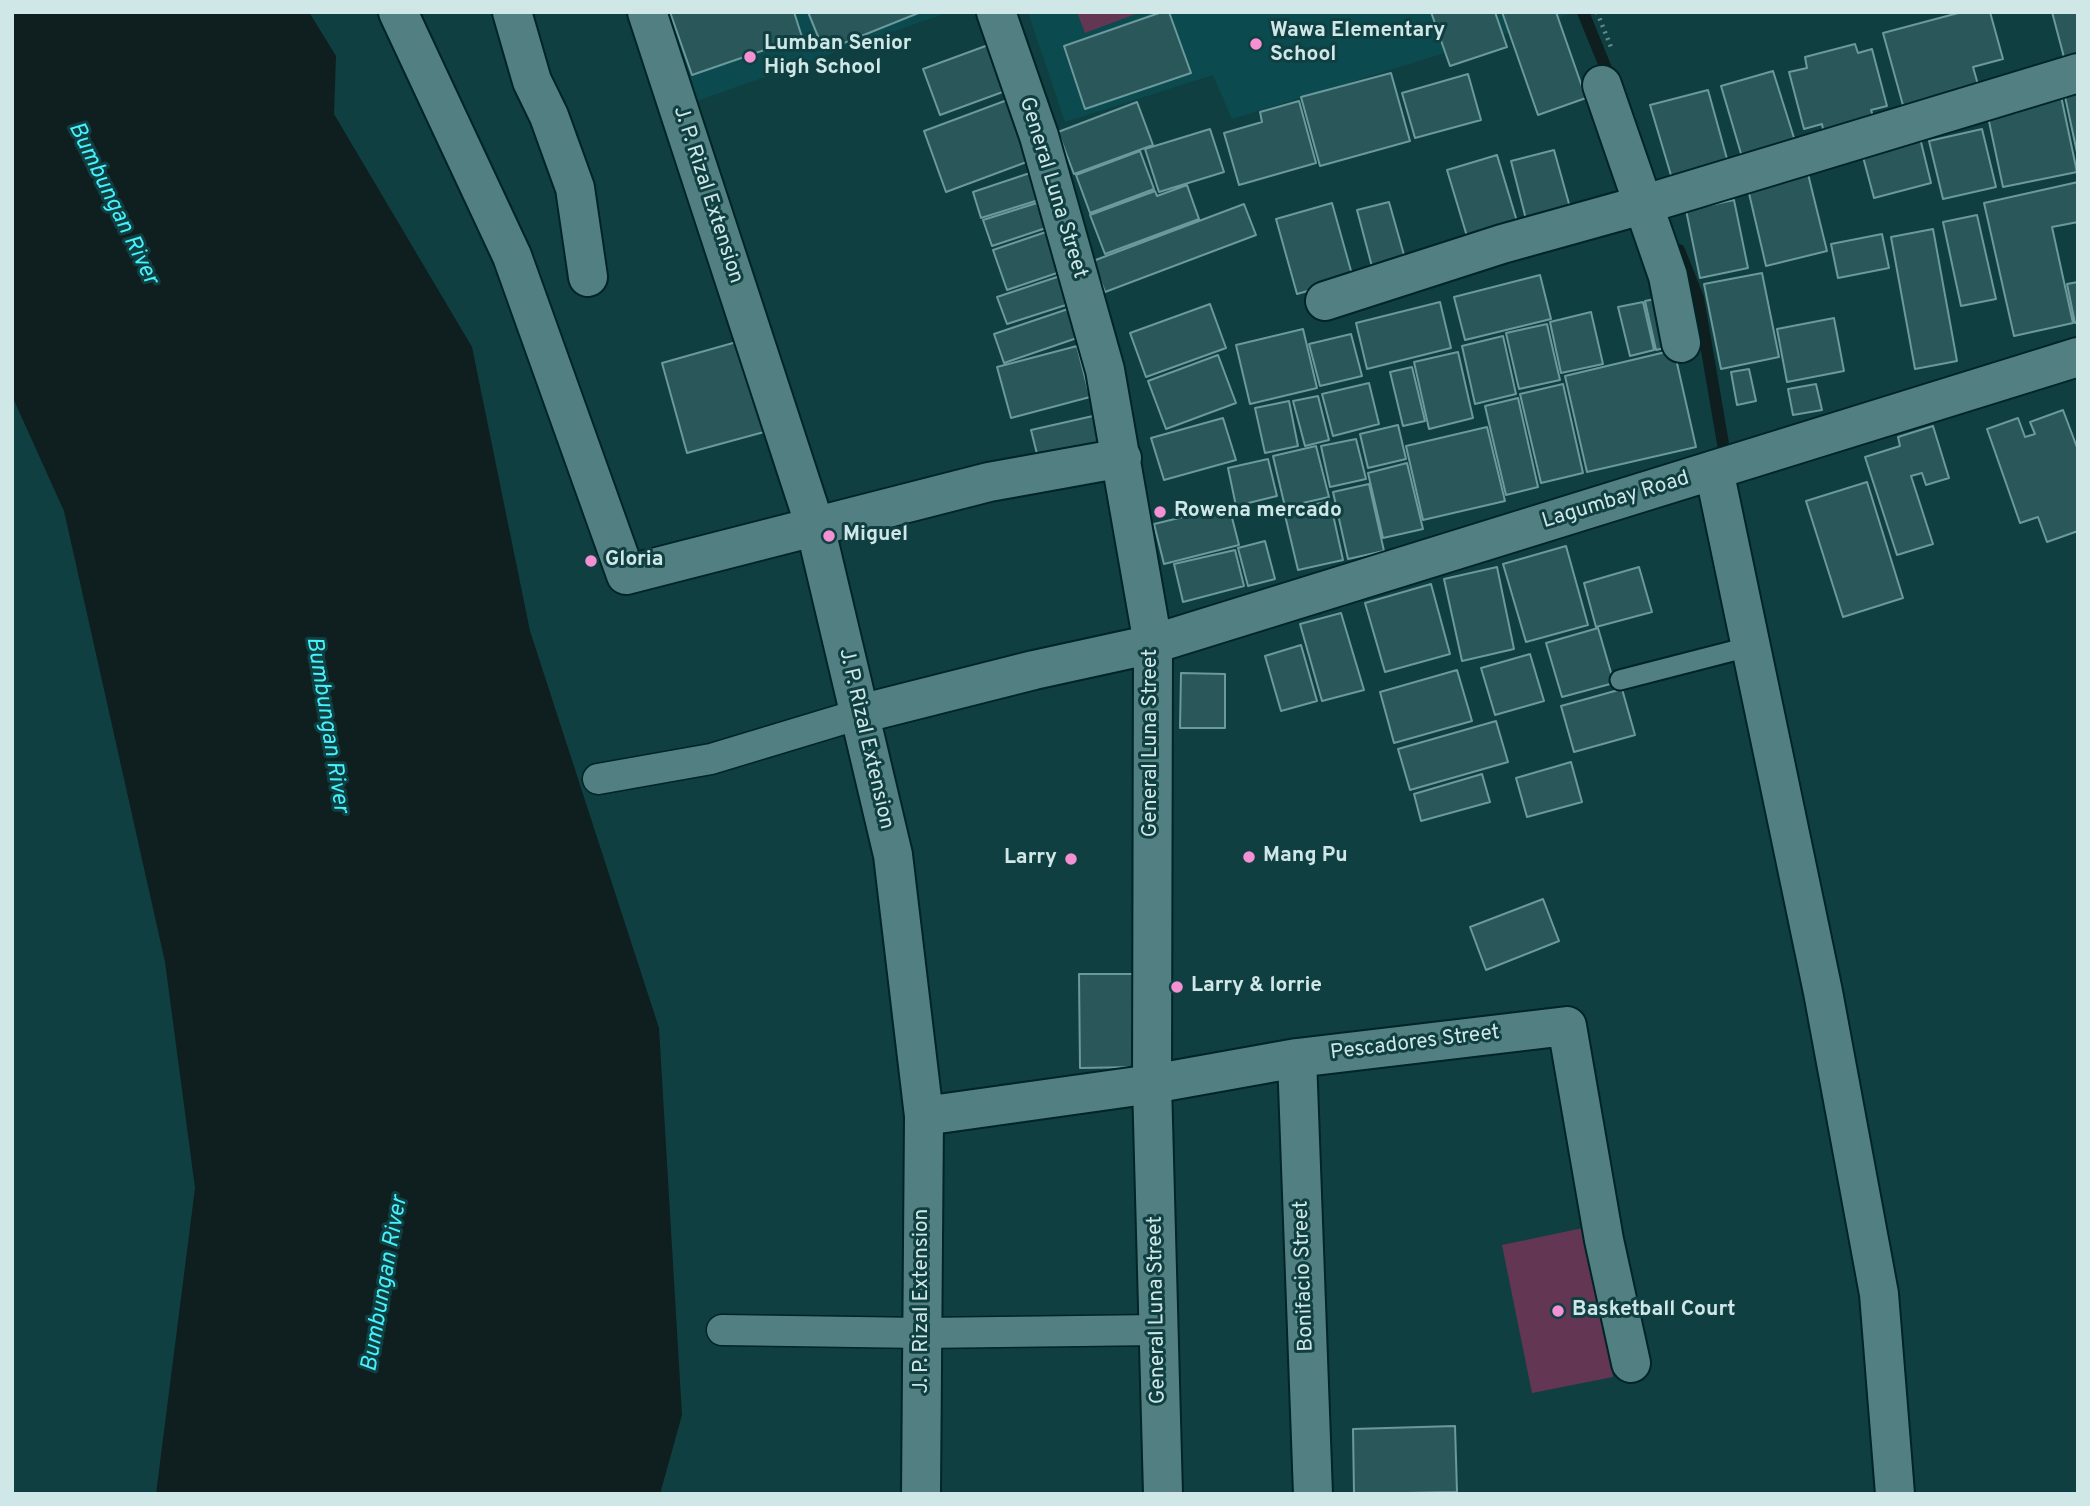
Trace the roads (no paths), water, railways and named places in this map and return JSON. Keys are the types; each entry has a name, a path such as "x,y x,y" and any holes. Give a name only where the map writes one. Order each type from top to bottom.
{"street":[{"path":"398,12 512,256 626,575 989,482 1122,458"},
{"path":"512,12 532,81 549,116 575,188 588,277"},
{"name":"J. P. Rizal Extension","path":"647,12 815,526 893,855 924,1116 921,1494"},
{"name":"General Luna Street","path":"996,12 1039,136 1105,370 1153,644 1152,1084 1163,1494"},
{"path":"1325,301 1502,244 1655,201 2078,72"},
{"path":"1602,85 1655,201 1681,343"},
{"name":"Lagumbay Road","path":"860,715 1034,670 1153,644 2078,357"},
{"path":"1717,469 1824,992 1880,1294 1895,1494"},
{"path":"598,779 710,759 860,715"},
{"name":"Pescadores Street","path":"924,1116 1152,1084 1297,1058 1567,1026 1604,1240 1631,1363"},
{"name":"Bonifacio Street","path":"1297,1058 1313,1494"},
{"path":"722,1330 922,1333 1158,1330"}],"lane":[{"path":"1620,680 1752,646"}],"water":[{"name":"Bumbungan River","path":"12,12 309,12 336,56 334,114 472,347 530,631 659,1028 682,1415 660,1494 156,1494 195,1188 165,962 64,511 12,396"}],"waterway":[{"path":"1583,12 1611,81"},
{"path":"1679,250 1698,298 1726,461"}],"place":[{"name":"Wawa Elementary School","path":"1256,44"},
{"name":"Lumban Senior High School","path":"750,57"},
{"name":"Rowena mercado","path":"1160,512"},
{"name":"Miguel","path":"829,536"},
{"name":"Gloria","path":"591,561"},
{"name":"Mang Pu","path":"1249,857"},
{"name":"Larry","path":"1071,859"},
{"name":"Larry & lorrie","path":"1177,987"},
{"name":"Basketball Court","path":"1558,1311"}]}
